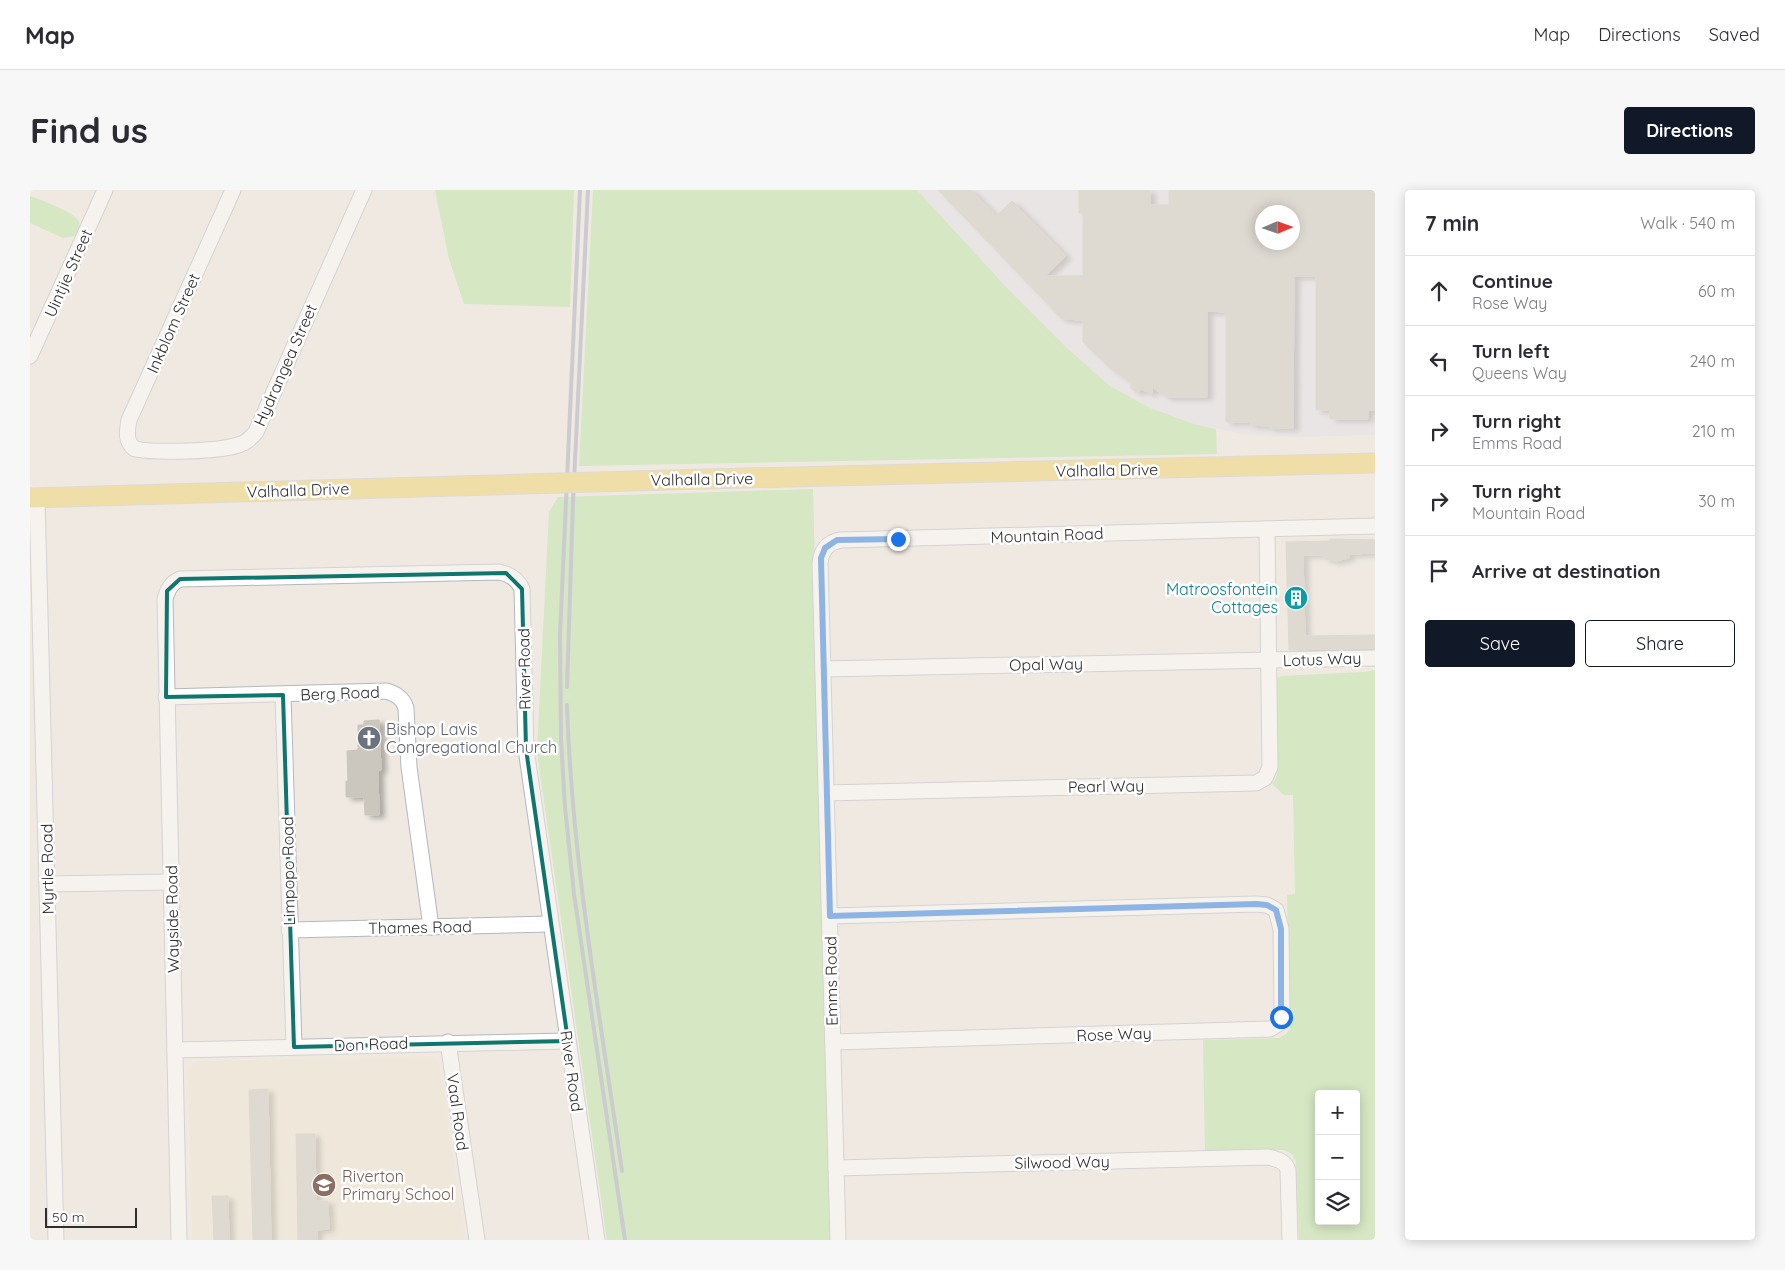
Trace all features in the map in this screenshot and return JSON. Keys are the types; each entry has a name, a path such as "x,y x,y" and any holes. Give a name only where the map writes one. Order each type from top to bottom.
{"main road":[{"name":"Valhalla Drive","path":"33,498 1375,463"}],"street":[{"name":"Uintjie Street","path":"30,356 105,190"},
{"name":"Inkblom Street","path":"143,450 135,449 128,441 129,420 233,190"},
{"name":"Hydrangea Street","path":"143,450 180,451 231,448 250,439 256,432 364,190"},
{"name":"Myrtle Road","path":"33,498 47,884 56,1240"},
{"name":"Mountain Road","path":"829,544 841,540 1375,526"},
{"path":"1267,529 1268,660"},
{"name":"Emms Road","path":"829,544 822,553 820,563 838,1240"},
{"name":"River Road","path":"165,599 171,584 180,579 499,572 506,573 516,580 522,588 526,749 597,1240"},
{"name":"Wayside Road","path":"165,599 179,1240"},
{"name":"Lotus Way","path":"1268,660 1375,658"},
{"name":"Opal Way","path":"823,669 1268,660"},
{"name":"Pearl Way","path":"826,793 1256,783 1265,778 1270,767 1268,660"},
{"name":"Berg Road","path":"166,698 386,691 404,702 406,708 409,767 431,927"},
{"name":"Limpopo Road","path":"283,695 294,1046"},
{"path":"47,884 171,882"},
{"name":"Rose Way","path":"830,916 1256,904 1267,905 1276,910 1281,929 1282,1011 1278,1024 1270,1029 833,1042"},
{"name":"Thames Road","path":"289,930 551,924"},
{"name":"Don Road","path":"175,1050 448,1042 568,1041"},
{"name":"Vaal Road","path":"448,1042 477,1240"},
{"name":"Silwood Way","path":"836,1168 1275,1158 1286,1164 1288,1170 1290,1240"}],"highlighted area":[{"path":"506,573 522,589 526,749 568,1041 294,1047 283,695 166,697 167,591 180,579"}],"shaded area":[{"path":"917,190 1375,190 1375,435 1293,437 1244,434 1194,424 1150,408 1110,386 1068,349 1009,290"},
{"name":"Riverton Primary School","path":"431,1056 440,1063 465,1240 192,1240 188,1070 197,1061"}],"green space":[{"path":"435,190 574,190 570,307 464,304 449,259"},
{"path":"593,190 917,190 1009,290 1068,349 1110,386 1150,408 1194,424 1216,429 1217,454 579,466"},
{"path":"30,196 77,218 80,226 75,236 63,238 30,223"},
{"path":"813,489 832,1240 607,1240 537,752 549,512 558,497"},
{"path":"1375,670 1375,1240 1299,1240 1296,1162 1292,1154 1284,1150 1205,1150 1203,1040 1279,1038 1286,1034 1290,1028 1287,895 1295,894 1293,795 1284,795 1272,784 1276,778 1277,771 1275,680 1281,676"}],"building":[{"path":"938,190 971,190 996,216 1012,201 1066,256 1045,276 1083,276 1083,213 1079,213 1079,190 1150,190 1150,205 1169,205 1169,190 1375,190 1375,410 1368,410 1368,419 1330,419 1330,410 1316,410 1316,276 1294,276 1293,428 1270,428 1270,426 1250,425 1250,422 1226,422 1226,312 1207,311 1207,397 1167,397 1152,387 1152,394 1141,389 1138,393 1130,388 1132,384 1110,368 1083,342 1083,320 1062,319"},
{"name":"Matroosfontein Cottages","path":"1330,539 1375,540 1375,553 1349,554 1349,558 1336,561 1324,559 1324,555 1303,555 1305,636 1375,635 1375,648 1289,650 1286,542 1330,541"},
{"path":"379,720 381,770 378,770 379,815 365,815 364,797 346,797 346,781 348,781 347,751 358,750 358,725 364,725 364,721"},
{"path":"268,1089 271,1240 253,1240 249,1090"},
{"path":"296,1134 315,1134 316,1201 328,1201 329,1229 317,1230 317,1240 298,1240"},
{"path":"212,1196 228,1196 229,1240 214,1240"}],"railway":[{"path":"580,190 560,635 561,739 565,807 574,894 625,1240"},
{"path":"567,687 573,502 588,190"},
{"path":"567,705 570,763 581,880 622,1171"}],"place":[{"name":"Matroosfontein Cottages","path":"1296,598"},
{"name":"Bishop Lavis Congregational Church","path":"369,738"},
{"name":"Riverton Primary School","path":"324,1185"}],"route":[{"path":"898,539 837,540 825,548 820,563 830,916 1267,905 1276,910 1281,929 1281,1017"}]}
